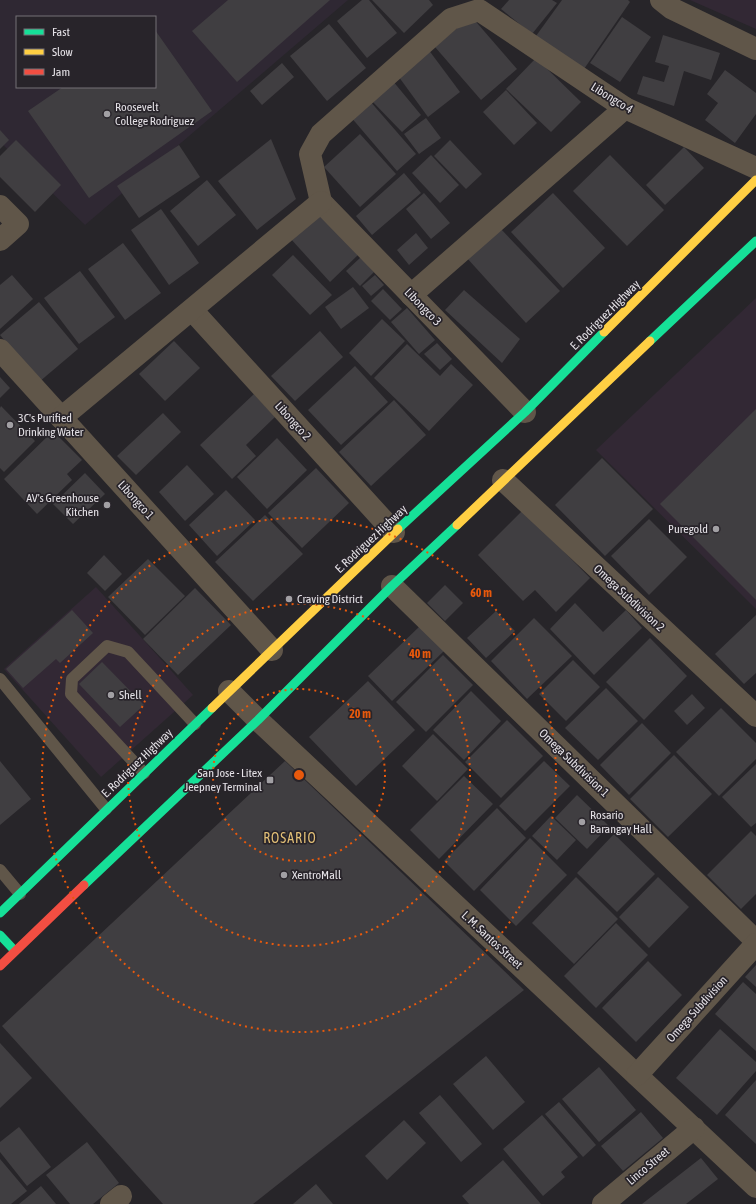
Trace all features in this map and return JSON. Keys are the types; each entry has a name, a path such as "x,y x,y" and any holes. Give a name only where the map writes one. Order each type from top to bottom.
{"main road":[{"name":"E. Rodriguez Highway","path":"0,913 394,532 525,412 756,180"},
{"path":"0,966 258,720 392,586 756,241"},
{"path":"0,935 15,951"}],"street":[{"path":"661,0 671,8 756,49"},
{"name":"Libongco 4","path":"321,202 310,154 321,134 451,19 479,10 625,108 756,168"},
{"path":"411,295 625,108"},
{"path":"61,418 321,202"},
{"name":"Libongco 3","path":"321,202 525,412"},
{"path":"0,206 18,224 0,240"},
{"name":"Libongco 2","path":"192,310 394,532"},
{"name":"Libongco 1","path":"0,350 272,650"},
{"name":"Omega Subdivision 2","path":"503,480 756,716"},
{"name":"Omega Subdivision 1","path":"392,586 756,942"},
{"name":"L. M. Santos Street","path":"229,691 258,720 756,1187"},
{"name":"Omega Subdivision","path":"637,1075 756,942"},
{"name":"Linco Street","path":"603,1204 694,1128"}],"lane":[{"path":"144,773 71,694 72,679 107,646 128,652 195,724"},
{"path":"0,679 106,809"},
{"path":"0,870 20,894"}],"shaded area":[{"name":"Roosevelt College Rodriguez","path":"0,0 348,0 85,225 0,142"},
{"path":"690,0 756,0 756,29"},
{"name":"Puregold","path":"756,298 756,609 596,450"},
{"path":"96,587 193,695 101,777 4,669"}],"building":[{"path":"228,0 330,0 237,82 192,31"},
{"path":"362,0 369,0 397,33 367,58 337,21"},
{"path":"372,0 429,0 433,5 404,33"},
{"path":"509,0 552,0 557,3 532,34 501,9"},
{"path":"562,0 628,0 630,2 584,69 536,36"},
{"path":"471,16 517,69 481,100 435,47"},
{"path":"622,17 651,37 620,82 590,63"},
{"path":"329,24 366,68 327,101 290,56"},
{"path":"156,31 212,111 89,198 28,111 62,88 156,88"},
{"path":"663,35 720,53 711,80 684,71 674,106 637,94 643,76 664,82 669,66 655,62"},
{"path":"428,49 460,92 428,117 396,73"},
{"path":"536,58 581,102 551,132 506,89"},
{"path":"282,63 294,77 262,105 250,91"},
{"path":"725,70 756,93 756,114 735,143 705,120 718,103 707,94"},
{"path":"392,80 421,115 402,132 370,99"},
{"path":"506,90 537,123 514,145 483,112"},
{"path":"369,100 416,154 397,171 350,116"},
{"path":"426,118 441,138 419,154 404,134"},
{"path":"0,130 9,140 0,149"},
{"path":"360,134 396,174 360,207 324,167"},
{"path":"271,139 296,199 257,230 218,181"},
{"path":"16,140 61,185 35,212 0,177 0,156"},
{"path":"450,140 482,174 466,189 434,156"},
{"path":"179,145 200,177 139,218 117,186"},
{"path":"684,147 704,168 665,205 646,185"},
{"path":"431,155 459,185 440,203 412,173"},
{"path":"610,155 664,210 627,246 573,191"},
{"path":"404,173 421,193 372,235 356,216"},
{"path":"207,180 236,215 198,246 170,211"},
{"path":"424,193 450,223 431,239 406,209"},
{"path":"553,193 605,248 563,288 511,232"},
{"path":"161,209 199,263 169,285 131,230"},
{"path":"319,211 359,254 330,282 290,238"},
{"path":"499,227 560,291 526,323 466,257"},
{"path":"416,233 428,248 409,265 397,250"},
{"path":"123,243 161,293 125,320 88,269"},
{"path":"293,255 332,295 310,315 272,275"},
{"path":"361,257 374,272 360,286 346,271"},
{"path":"80,271 115,317 79,344 44,298"},
{"path":"12,275 33,299 0,329 0,285"},
{"path":"375,275 384,285 371,296 362,286"},
{"path":"353,287 369,308 341,329 325,307"},
{"path":"383,289 402,309 390,320 371,301"},
{"path":"464,290 520,339 502,363 445,310"},
{"path":"39,302 78,349 39,382 0,335"},
{"path":"407,308 435,340 419,354 391,322"},
{"path":"382,319 405,341 371,376 349,353"},
{"path":"320,331 343,357 295,401 271,376"},
{"path":"174,341 200,368 165,401 139,374"},
{"path":"437,343 452,359 440,370 424,354"},
{"path":"407,344 440,376 451,364 473,385 429,431 374,378"},
{"path":"355,366 388,402 341,445 308,410"},
{"path":"0,377 10,388 0,398"},
{"path":"254,394 275,417 246,445 256,456 232,479 200,445"},
{"path":"394,400 426,435 371,486 339,452"},
{"name":"3C's Purified Drinking Water","path":"1,406 35,441 4,472 0,468"},
{"path":"756,409 756,600 660,504"},
{"path":"163,413 181,432 136,475 117,456"},
{"path":"53,431 82,460 67,474 72,480 37,514 4,479"},
{"path":"277,438 307,470 267,509 237,477"},
{"path":"602,458 653,509 605,556 555,505"},
{"path":"187,465 214,494 185,521 159,492"},
{"path":"316,468 349,503 302,548 268,513"},
{"path":"85,473 105,494 73,524 53,504"},
{"path":"226,490 255,520 217,556 189,525"},
{"path":"523,510 590,578 556,612 535,590 523,601 478,555"},
{"path":"265,515 303,554 253,601 215,562"},
{"path":"649,519 687,557 649,595 611,556"},
{"path":"104,555 122,574 105,591 87,573"},
{"path":"148,559 185,596 145,635 108,597"},
{"path":"445,585 463,603 445,621 427,603"},
{"path":"195,588 231,625 178,675 143,639"},
{"path":"575,603 603,632 626,610 642,628 594,675 550,629"},
{"path":"72,610 93,633 60,663 56,659 23,688 6,669"},
{"path":"496,611 515,631 486,658 467,638"},
{"path":"756,615 756,673 744,684 715,654"},
{"path":"534,618 572,656 527,699 491,661"},
{"path":"420,626 444,651 392,701 368,676"},
{"path":"650,638 687,676 644,720 606,682"},
{"path":"443,655 473,685 426,732 396,702"},
{"path":"573,660 600,687 566,721 539,694"},
{"name":"Shell","path":"102,662 144,705 120,727 79,684"},
{"path":"368,681 415,730 356,786 309,737"},
{"path":"606,688 638,721 598,760 565,728"},
{"path":"471,691 501,721 464,760 433,730"},
{"path":"692,694 705,708 687,725 674,711"},
{"path":"721,708 756,743 756,759 719,796 676,752"},
{"path":"507,720 543,756 501,798 465,762"},
{"path":"642,723 671,753 629,795 600,765"},
{"path":"433,734 468,769 437,801 402,766"},
{"path":"674,755 712,794 668,837 630,799"},
{"path":"0,761 31,799 0,825"},
{"name":"XentroMall","path":"285,761 524,990 253,1204 163,1204 2,1026"},
{"path":"544,761 570,786 525,831 499,806"},
{"path":"756,764 756,823 751,827 722,797"},
{"path":"464,776 493,804 439,859 410,830"},
{"name":"Rosario Barangay Hall","path":"577,795 609,826 587,849 555,818"},
{"path":"497,808 526,838 474,891 444,861"},
{"path":"551,816 576,840 557,860 532,836"},
{"path":"751,831 756,836 756,894 741,909 707,875"},
{"path":"614,834 655,874 617,912 577,873"},
{"path":"530,838 567,875 516,926 480,890"},
{"path":"576,877 618,919 574,964 532,923"},
{"path":"658,877 689,907 649,948 619,917"},
{"path":"616,923 648,955 596,1008 564,976"},
{"path":"648,961 682,995 636,1042 602,1008"},
{"path":"756,965 756,987 745,977"},
{"path":"743,982 756,994 756,1051 715,1014"},
{"path":"720,1029 756,1062 756,1071 717,1115 676,1078"},
{"path":"0,1043 32,1078 0,1108"},
{"path":"486,1056 525,1102 493,1130 453,1084"},
{"path":"599,1067 636,1110 599,1142 562,1099"},
{"path":"756,1080 756,1144 725,1115"},
{"path":"440,1095 482,1144 461,1162 419,1113"},
{"path":"559,1102 596,1145 583,1157 545,1114"},
{"path":"641,1112 663,1138 623,1171 601,1146"},
{"path":"542,1115 578,1157 561,1172 565,1177 543,1196 503,1149"},
{"path":"404,1120 426,1143 387,1180 365,1156"},
{"path":"19,1127 51,1167 27,1186 0,1152 0,1142"},
{"path":"87,1142 119,1183 93,1204 70,1204 46,1175"},
{"path":"701,1158 718,1179 686,1204 642,1204"},
{"path":"0,1159 27,1191 11,1204 0,1204"},
{"path":"503,1160 541,1204 469,1204 462,1196"},
{"path":"316,1184 333,1204 293,1204"},
{"path":"41,1186 56,1204 19,1204"}],"traffic: fast":[{"path":"650,341 756,241"},
{"path":"398,529 525,412 604,332"},
{"path":"84,885 258,720 392,586 457,525"},
{"path":"0,913 212,708"},
{"path":"0,935 15,951"}],"traffic: slow":[{"path":"604,332 756,180"},
{"path":"457,525 650,341"},
{"path":"212,708 398,529"}],"traffic: jam":[{"path":"0,966 84,885"}],"place":[{"name":"Roosevelt College Rodriguez","path":"107,114"},
{"name":"3C's Purified Drinking Water","path":"10,425"},
{"name":"AV's Greenhouse Kitchen","path":"107,505"},
{"name":"Puregold","path":"716,529"},
{"name":"Craving District","path":"289,599"},
{"name":"Shell","path":"111,695"},
{"name":"San Jose - Litex Jeepney Terminal","path":"270,780"},
{"name":"Rosario Barangay Hall","path":"582,822"},
{"name":"XentroMall","path":"284,875"}],"district":[{"name":"ROSARIO","path":"290,838"}]}
